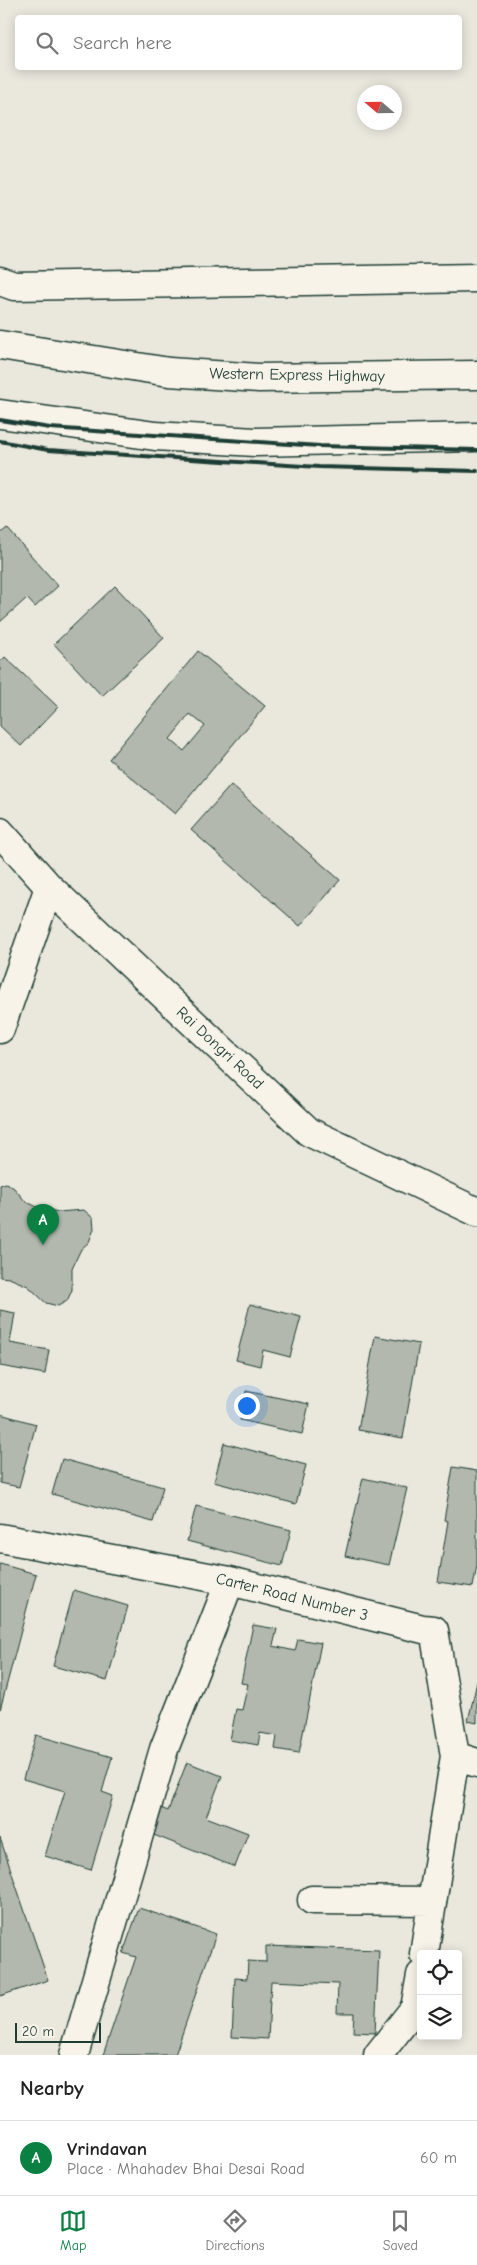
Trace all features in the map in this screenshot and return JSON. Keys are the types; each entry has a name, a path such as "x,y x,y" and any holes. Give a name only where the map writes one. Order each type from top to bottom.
{"main road":[{"path":"0,281 14,286 477,278"},
{"name":"Western Express Highway","path":"0,345 169,372 241,377 477,375"},
{"path":"0,414 156,436 255,442 477,437"},
{"name":"Rai Dongri Road","path":"0,832 49,887 309,1132 477,1212"},
{"path":"0,1028 49,887"},
{"name":"Carter Road Number 3","path":"0,1538 230,1581 423,1630 434,1630 466,1760"},
{"path":"74,2055 164,1749 230,1581"},
{"path":"425,1950 432,1901 466,1760"},
{"path":"312,1900 432,1901"},
{"path":"378,2055 416,2008 418,1995"}],"building":[{"path":"7,528 58,586 35,607 27,598 0,622 0,534"},
{"path":"115,586 164,638 102,696 54,644"},
{"path":"198,651 265,706 175,814 109,759","holes":["190,714 205,726 184,751 170,739"]},
{"path":"5,657 58,707 21,746 0,726 0,662"},
{"path":"231,785 340,880 300,926 191,830"},
{"path":"6,1183 14,1188 25,1201 37,1207 58,1212 84,1210 93,1218 94,1229 89,1242 81,1249 72,1268 72,1290 67,1301 58,1306 46,1303 28,1286 9,1278 0,1277 0,1185"},
{"path":"250,1304 301,1317 290,1357 263,1350 260,1366 236,1360"},
{"path":"0,1310 15,1313 10,1343 49,1350 45,1374 0,1366"},
{"path":"375,1336 419,1344 403,1438 358,1430"},
{"path":"246,1391 309,1404 302,1434 240,1420"},
{"path":"0,1414 36,1424 19,1487 0,1483"},
{"path":"224,1443 306,1465 296,1504 214,1482"},
{"path":"62,1459 163,1487 153,1522 52,1494"},
{"path":"453,1467 477,1471 477,1565 473,1587 438,1582 448,1521 444,1520"},
{"path":"363,1478 407,1488 389,1565 345,1556"},
{"path":"196,1506 291,1530 282,1566 187,1541"},
{"path":"0,1564 36,1574 0,1710"},
{"path":"74,1590 128,1606 107,1681 53,1666"},
{"path":"253,1625 277,1629 273,1646 295,1651 298,1639 321,1643 299,1753 275,1749 277,1736 260,1733 258,1745 230,1740 236,1709 242,1710 248,1684 241,1683"},
{"path":"477,1682 477,1723 468,1721"},
{"path":"36,1735 112,1757 102,1792 113,1796 91,1870 45,1856 65,1791 23,1779"},
{"path":"187,1762 222,1776 206,1817 248,1833 235,1867 141,1830 151,1804 168,1811"},
{"path":"0,1838 48,1980 0,1996"},
{"path":"139,1908 216,1934 175,2055 103,2055 136,1957 123,1953"},
{"path":"266,1946 379,1950 375,2033 353,2032 354,2013 337,2013 338,1984 271,1981 268,2039 232,2037 235,1978 247,1979 248,1961 266,1962"}],"railway":[{"path":"0,420 50,428 320,446 477,450"},
{"path":"0,441 48,450 319,467 477,471"}],"place":[{"name":"Vrindavan","path":"43,1245"}]}
